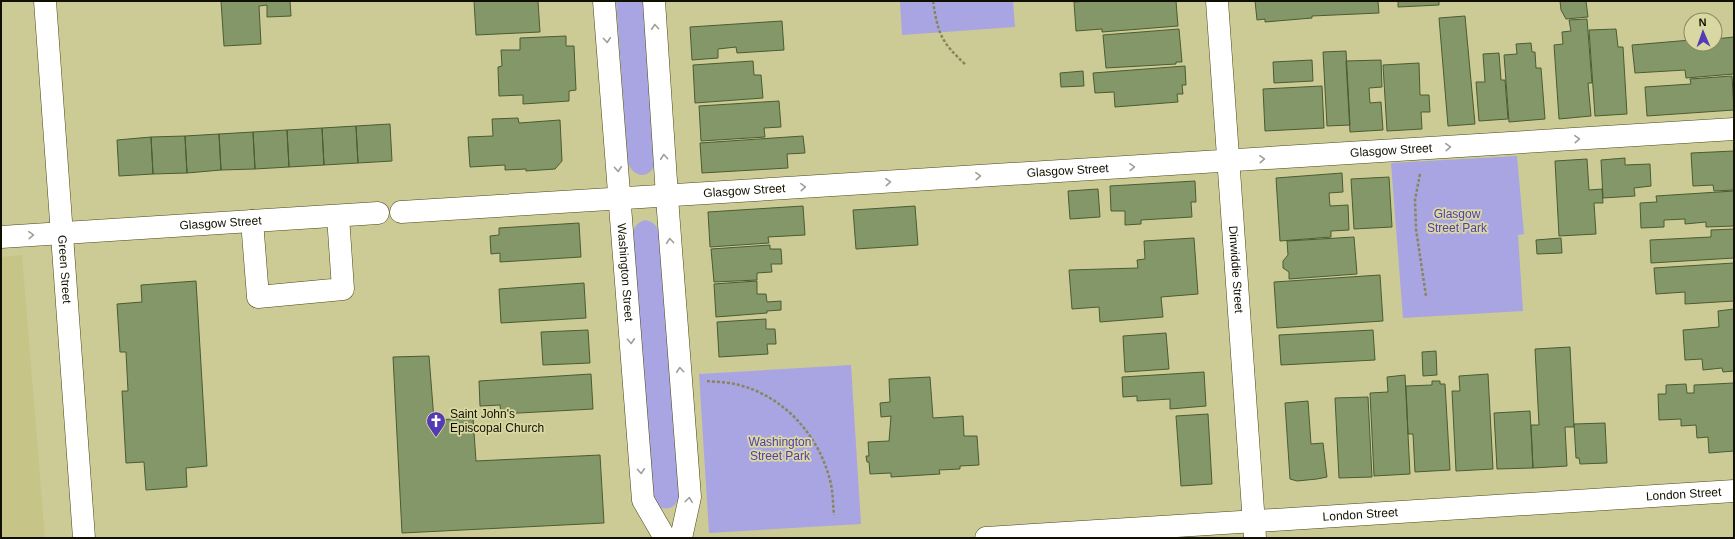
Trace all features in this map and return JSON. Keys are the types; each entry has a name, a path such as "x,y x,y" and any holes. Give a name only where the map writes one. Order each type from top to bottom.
{"street":[{"name":"Green Street","path":"45,1 84,538"},
{"name":"Washington Street","path":"604,1 621,199 643,500 666,538"},
{"path":"654,1 690,498 681,538"},
{"name":"Dinwiddie Street","path":"1218,1 1255,529"},
{"name":"Glasgow Street","path":"401,212 1734,129"},
{"name":"Glasgow Street","path":"1,237 378,213"},
{"path":"252,221 258,297 343,289 338,216"},
{"name":"London Street","path":"986,538 1255,529 1734,490"}],"path":[{"path":"933,1 935,19 940,36 951,51 966,65"},
{"path":"1421,170 1415,200 1416,229 1426,296"},
{"path":"703,380 735,384 758,392 780,405 798,420 814,440 825,462 832,486 834,515"}],"shaded area":[{"path":"22,255 45,538 1,538 1,257"}],"green space":[{"path":"616,1 643,1 655,162 650,172 643,175 634,172 628,163"},
{"path":"900,1 1013,1 1015,27 902,35"},
{"name":"Glasgow Street Park","path":"1517,156 1524,234 1518,235 1523,311 1403,318 1391,163"},
{"path":"645,220 654,224 659,232 679,495 677,502 670,508 660,508 653,498 633,234 636,225"},
{"name":"Washington Street Park","path":"851,365 861,524 709,533 699,374"}],"building":[{"path":"221,1 290,1 291,16 267,17 267,5 259,6 261,44 224,46"},
{"path":"474,1 538,1 540,32 476,35"},
{"path":"1176,1 1178,26 1102,32 1102,29 1076,31 1074,2"},
{"path":"1255,1 1378,1 1379,13 1312,16 1312,18 1265,22 1265,19 1257,20"},
{"path":"1398,1 1439,1 1439,5 1398,7"},
{"path":"1560,1 1586,1 1588,17 1566,19 1561,10"},
{"path":"1465,16 1475,124 1448,126 1439,18"},
{"path":"1587,19 1592,83 1588,83 1591,116 1559,119 1554,45 1563,44 1562,32 1571,31 1569,20"},
{"path":"782,21 784,50 737,53 736,47 718,49 718,58 692,60 690,27"},
{"path":"1179,29 1182,62 1176,62 1176,64 1106,68 1103,35"},
{"path":"1616,29 1618,47 1623,47 1627,114 1595,116 1589,30"},
{"path":"566,36 566,46 574,46 576,90 569,91 569,101 523,104 523,95 499,96 498,67 502,66 501,50 520,50 520,38"},
{"path":"1734,37 1734,74 1686,78 1685,70 1635,73 1632,45 1683,41 1683,52 1723,52 1723,38"},
{"path":"1531,43 1532,52 1535,52 1536,68 1541,68 1545,119 1509,122 1504,55 1517,54 1516,44"},
{"path":"1346,51 1350,125 1327,126 1323,52"},
{"path":"1499,53 1501,80 1505,80 1508,119 1479,121 1476,82 1485,82 1483,54"},
{"path":"1312,60 1313,81 1274,83 1273,62"},
{"path":"1381,60 1382,87 1369,88 1370,103 1381,102 1383,130 1350,132 1346,61"},
{"path":"753,61 754,75 761,75 763,98 695,103 693,65"},
{"path":"1419,63 1420,95 1429,95 1430,112 1421,112 1422,129 1387,131 1383,65"},
{"path":"1185,66 1186,85 1182,85 1183,94 1177,94 1178,102 1115,107 1114,92 1095,93 1093,73"},
{"path":"1083,71 1084,86 1061,87 1060,73"},
{"path":"1732,76 1734,110 1647,116 1645,87 1691,84 1690,79"},
{"path":"1322,86 1324,128 1265,131 1263,89"},
{"path":"779,101 781,127 764,128 765,137 701,141 699,106"},
{"path":"518,118 519,123 560,120 562,161 555,169 526,171 526,169 505,170 505,165 470,167 468,137 493,136 492,119"},
{"path":"390,124 392,161 358,163 356,126"},
{"path":"356,126 358,163 324,165 322,128"},
{"path":"322,128 324,165 289,167 287,130"},
{"path":"287,130 289,167 255,169 253,132"},
{"path":"253,132 255,169 221,170 219,134"},
{"path":"219,134 221,170 187,173 185,136"},
{"path":"185,136 187,173 153,174 151,137"},
{"path":"803,136 805,153 787,154 788,168 702,173 700,143"},
{"path":"151,137 153,174 119,176 117,140"},
{"path":"1734,151 1734,190 1714,191 1713,185 1693,186 1691,153"},
{"path":"1625,158 1625,165 1650,164 1651,186 1634,188 1635,196 1603,198 1601,160"},
{"path":"1587,159 1589,190 1602,189 1603,203 1594,203 1596,234 1559,236 1555,161"},
{"path":"1342,173 1343,192 1329,193 1330,206 1348,205 1349,230 1331,231 1331,237 1280,241 1276,178"},
{"path":"1389,177 1392,227 1354,229 1351,179"},
{"path":"1195,181 1196,202 1191,202 1192,217 1141,220 1141,224 1125,225 1125,211 1111,211 1110,186"},
{"path":"1098,189 1100,217 1070,219 1068,191"},
{"path":"1734,191 1734,226 1706,227 1706,222 1685,224 1685,219 1664,220 1664,227 1641,228 1640,203 1657,202 1656,196"},
{"path":"803,206 805,235 768,237 769,243 710,247 708,212"},
{"path":"915,206 918,245 856,249 853,210"},
{"path":"579,223 581,257 500,262 500,253 491,254 490,236 499,235 499,228"},
{"path":"1734,229 1734,258 1651,263 1650,240 1711,237 1711,230"},
{"path":"1354,237 1357,274 1289,279 1289,272 1283,268 1283,261 1288,255 1287,241"},
{"path":"1194,238 1198,294 1161,297 1163,317 1100,322 1099,307 1072,309 1069,270 1138,268 1137,260 1145,259 1144,241"},
{"path":"1561,238 1562,253 1537,254 1536,240"},
{"path":"770,245 770,249 781,249 782,264 771,264 772,272 757,273 757,280 714,282 711,249"},
{"path":"1734,263 1734,301 1685,304 1685,292 1656,294 1654,268"},
{"path":"1380,275 1383,321 1277,328 1274,282"},
{"path":"196,281 207,466 186,468 187,487 146,490 144,462 126,463 122,391 128,391 126,352 120,352 117,304 142,302 141,285"},
{"path":"757,281 757,294 766,294 767,302 781,301 781,310 767,311 767,313 716,317 714,284"},
{"path":"584,283 586,318 501,323 499,289"},
{"path":"1734,309 1734,371 1723,372 1722,368 1703,370 1702,359 1685,360 1683,330 1719,327 1718,311"},
{"path":"766,319 766,329 775,329 776,344 767,344 768,354 719,357 717,322"},
{"path":"588,330 590,363 543,365 541,332"},
{"path":"1373,330 1375,360 1281,365 1279,335"},
{"path":"1166,333 1169,369 1125,372 1123,336"},
{"path":"1570,347 1574,427 1565,427 1567,466 1533,468 1531,425 1539,425 1535,349"},
{"path":"1436,351 1437,375 1423,376 1422,352"},
{"name":"Saint John's Episcopal Church","path":"429,356 434,420 473,418 476,461 600,455 604,523 402,533 393,357"},
{"path":"1204,372 1206,406 1170,409 1170,399 1137,401 1137,396 1123,397 1122,377"},
{"path":"591,374 593,409 501,414 500,405 480,406 479,381"},
{"path":"1488,374 1493,469 1456,471 1452,391 1460,391 1459,376"},
{"path":"1405,375 1410,474 1374,476 1370,393 1388,392 1387,377"},
{"path":"930,377 933,418 963,416 964,436 977,436 979,465 960,466 960,469 939,470 940,474 891,477 891,473 870,474 869,462 867,462 866,456 869,456 868,442 889,441 891,416 881,417 880,403 890,402 889,379"},
{"path":"1432,381 1440,381 1440,384 1445,384 1450,470 1415,472 1413,434 1408,434 1406,386 1432,385"},
{"path":"1734,383 1734,451 1709,453 1708,437 1697,438 1696,425 1681,426 1681,419 1659,420 1658,394 1666,394 1666,385 1686,384 1687,393 1694,393 1694,385"},
{"path":"1368,397 1372,477 1339,478 1335,398"},
{"path":"1308,401 1311,444 1323,443 1327,477 1297,481 1290,479 1285,403"},
{"path":"1530,411 1533,468 1497,469 1494,413"},
{"path":"1208,414 1212,484 1181,486 1176,416"},
{"path":"1605,423 1607,463 1580,464 1579,458 1576,458 1574,424"}],"place":[{"name":"Saint John's Episcopal Church","path":"436,438"}]}
